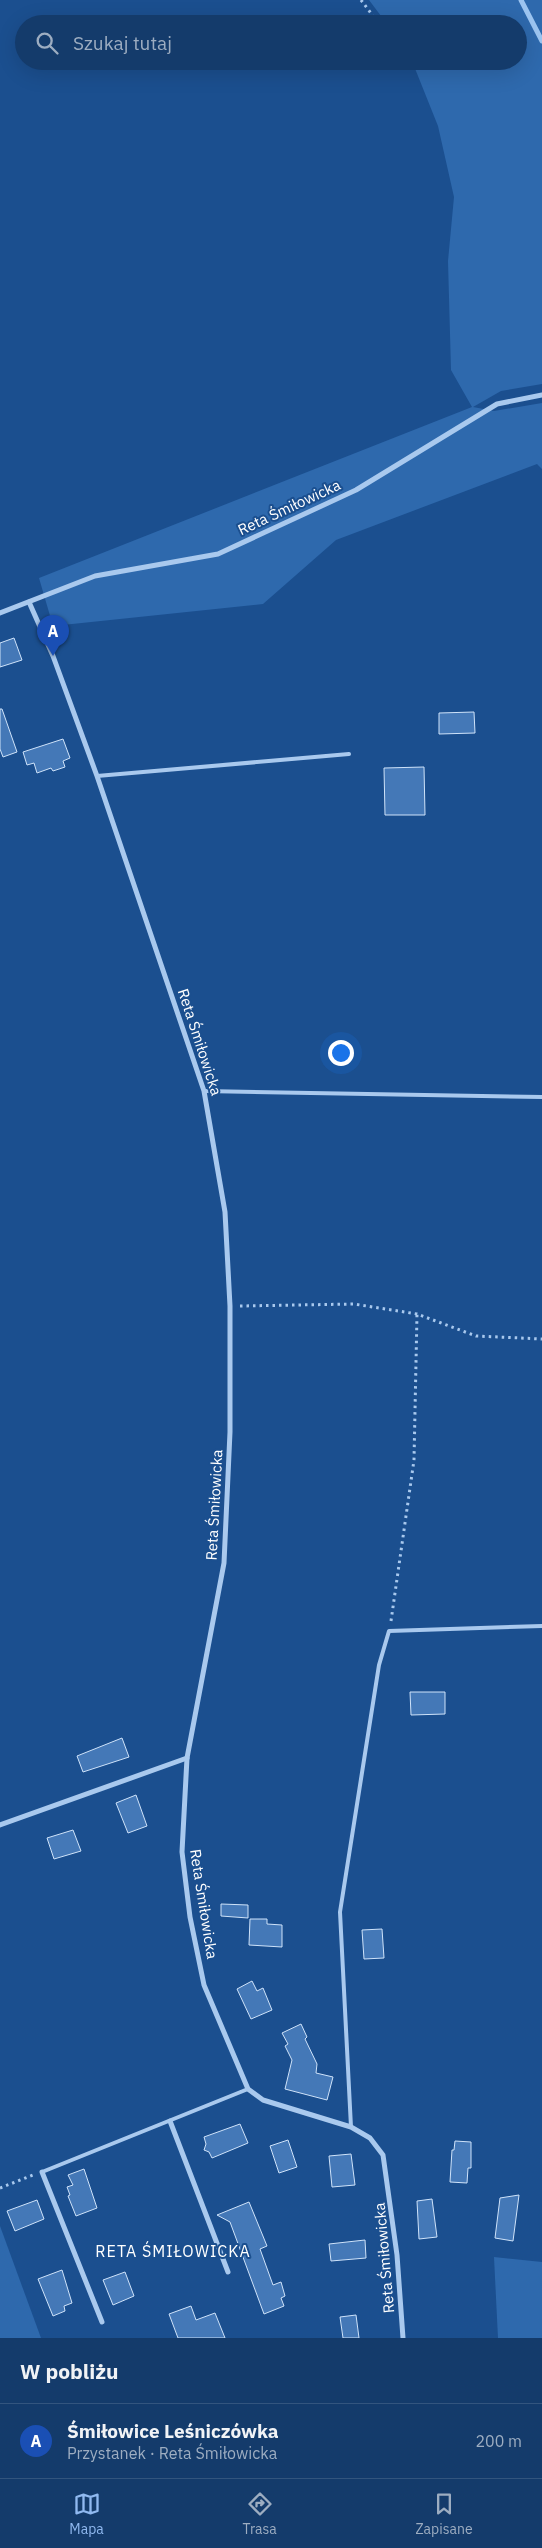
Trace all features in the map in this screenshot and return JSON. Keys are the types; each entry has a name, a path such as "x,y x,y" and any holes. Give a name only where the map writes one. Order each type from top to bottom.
{"street":[{"name":"Reta Śmiłowicka","path":"0,613 95,576 218,554 356,490 497,404 542,395"},
{"name":"Reta Śmiłowicka","path":"29,602 53,656 97,776 204,1092 225,1212 230,1306 230,1432 224,1563 187,1758 182,1852 190,1917 204,1986 248,2089 262,2100 351,2127 370,2138 384,2155 396,2247 404,2338"},
{"path":"0,1825 187,1758"},
{"path":"170,2121 228,2272"},
{"path":"42,2172 102,2322"}],"lane":[{"path":"97,776 349,754"},
{"path":"204,1092 542,1098"},
{"path":"351,2127 340,1912 379,1665 389,1631 542,1626"},
{"path":"42,2172 248,2089"}],"path":[{"path":"362,0 373,15"},
{"path":"230,1306 354,1304 417,1314 476,1336 542,1339"},
{"path":"389,1631 414,1460 417,1314"},
{"path":"0,2188 42,2172"}],"shaded area":[{"path":"369,0 542,0 542,384 501,391 473,407 494,411 542,403 542,469 537,464 336,540 263,604 53,626 39,578 472,407 451,370 448,261 454,197 438,126 416,70 527,70 527,15 380,15"},
{"path":"0,2226 41,2338 0,2338"},
{"path":"494,2257 542,2262 542,2338 498,2338"}],"building":[{"path":"14,638 22,660 0,667 0,643"},
{"path":"0,709 2,709 17,752 3,757 0,749"},
{"path":"474,712 475,733 439,734 439,713"},
{"path":"63,739 70,758 63,761 65,767 53,771 51,768 37,773 34,763 27,765 23,752"},
{"path":"424,767 425,815 385,815 384,768"},
{"path":"410,1692 445,1692 445,1714 411,1715"},
{"path":"122,1738 129,1757 83,1772 77,1756"},
{"path":"136,1795 147,1826 128,1833 116,1803"},
{"path":"73,1830 81,1851 54,1859 47,1838"},
{"path":"221,1904 248,1905 248,1918 221,1916"},
{"path":"250,1919 267,1919 267,1924 282,1925 282,1947 249,1945"},
{"path":"382,1929 384,1958 364,1959 362,1930"},
{"path":"252,1981 257,1991 263,1988 272,2010 251,2019 237,1989"},
{"path":"301,2024 307,2037 305,2039 317,2064 316,2073 333,2077 327,2100 285,2089 292,2060 285,2046 288,2044 282,2033"},
{"path":"240,2124 248,2143 212,2158 209,2152 204,2150 206,2144 204,2137"},
{"path":"288,2140 297,2167 279,2173 270,2146"},
{"path":"455,2141 471,2142 471,2168 468,2168 467,2183 450,2182 452,2150 454,2150"},
{"path":"351,2154 355,2185 332,2187 329,2156"},
{"path":"84,2169 97,2208 76,2216 68,2196 70,2195 67,2187 73,2185 68,2175"},
{"path":"519,2195 513,2241 495,2238 500,2198"},
{"path":"432,2199 437,2237 419,2239 417,2201"},
{"path":"37,2200 44,2219 15,2231 7,2211"},
{"path":"249,2202 267,2246 260,2249 273,2285 281,2282 285,2296 281,2298 284,2306 264,2314 230,2222 217,2215"},
{"path":"365,2240 366,2258 331,2261 329,2244"},
{"path":"62,2270 72,2303 64,2306 65,2311 53,2316 38,2279"},
{"path":"125,2272 134,2296 113,2305 103,2280"},
{"path":"191,2306 196,2320 215,2313 225,2338 178,2338 169,2314"},
{"path":"356,2315 359,2338 343,2338 340,2317"}],"waterway":[{"path":"521,0 542,41"}],"place":[{"name":"Śmiłowice Leśniczówka","path":"53,656"}],"district":[{"name":"RETA ŚMIŁOWICKA","path":"173,2251"}]}
